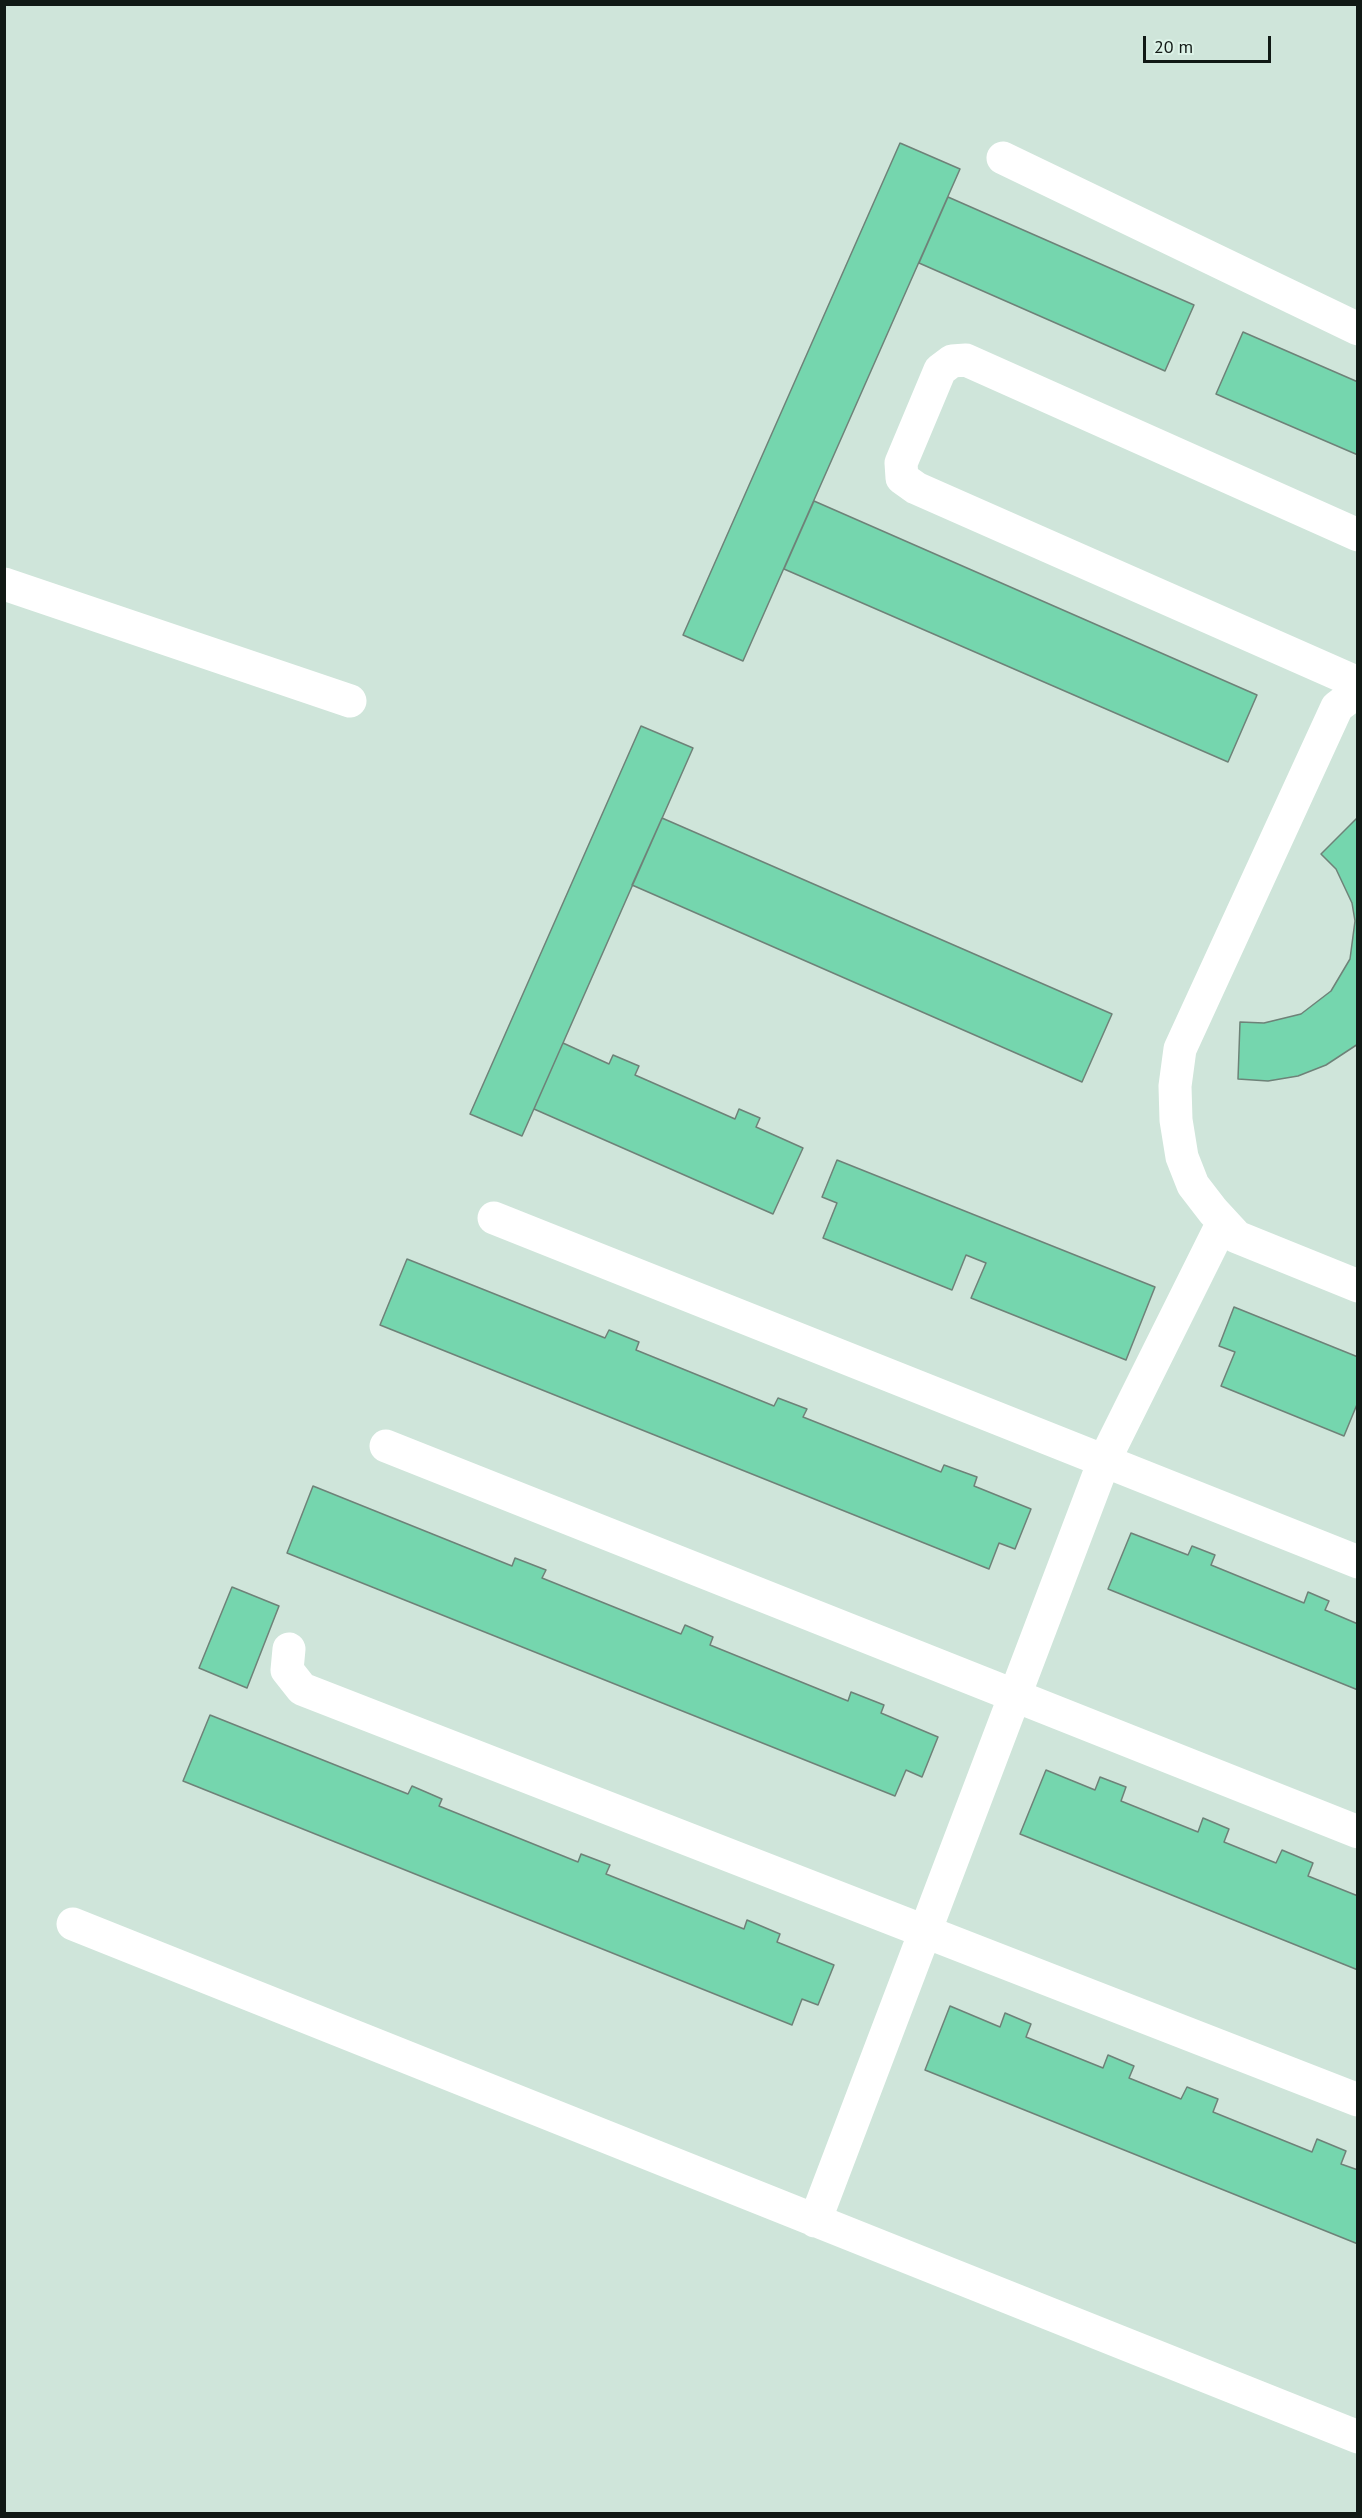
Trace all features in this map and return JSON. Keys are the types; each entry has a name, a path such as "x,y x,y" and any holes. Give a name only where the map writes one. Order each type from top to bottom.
{"street":[{"path":"1003,158 1358,330"},
{"path":"1358,535 966,360 952,361 940,370 901,463 902,478 915,488 1358,683"},
{"path":"4,584 350,701"},
{"path":"1358,691 1337,707 1180,1049 1175,1086 1176,1120 1182,1157 1193,1185 1223,1222 1237,1237 1358,1286"},
{"path":"494,1218 1358,1562"},
{"path":"815,2221 1104,1461 1223,1222"},
{"path":"386,1446 1358,1832"},
{"path":"289,1649 287,1670 302,1689 1358,2100"},
{"path":"73,1924 1358,2438"}],"building":[{"path":"900,143 960,169 743,661 683,635"},
{"path":"948,197 1194,305 1165,371 919,263"},
{"path":"1243,332 1358,382 1358,455 1216,394"},
{"path":"814,501 1257,695 1228,762 784,569"},
{"path":"641,726 693,748 522,1136 470,1114"},
{"path":"1358,817 1358,1044 1326,1065 1298,1076 1268,1081 1238,1079 1240,1022 1264,1023 1301,1014 1331,991 1350,959 1355,921 1352,903 1336,869 1321,854"},
{"path":"662,818 1112,1014 1082,1082 632,885"},
{"path":"563,1043 609,1064 613,1055 639,1066 635,1075 735,1119 739,1109 760,1118 756,1127 803,1148 773,1214 534,1109"},
{"path":"837,1160 1155,1287 1126,1360 971,1298 986,1263 966,1255 952,1290 823,1238 837,1203 822,1197"},
{"path":"407,1259 605,1338 609,1330 639,1342 636,1350 774,1406 778,1398 807,1409 803,1417 941,1472 944,1465 977,1477 974,1486 1031,1509 1015,1549 999,1543 989,1569 380,1325"},
{"path":"1234,1307 1358,1357 1358,1402 1344,1436 1221,1386 1235,1352 1219,1346"},
{"path":"313,1486 512,1566 515,1558 546,1570 542,1578 681,1634 685,1625 713,1637 710,1645 848,1701 851,1692 884,1705 881,1713 938,1737 922,1777 906,1770 895,1796 287,1553"},
{"path":"1131,1533 1188,1555 1192,1546 1215,1555 1211,1565 1304,1603 1308,1592 1329,1601 1325,1610 1358,1624 1358,1690 1108,1589"},
{"path":"232,1587 279,1606 247,1688 199,1668"},
{"path":"210,1715 408,1794 412,1786 442,1799 439,1806 578,1862 581,1854 610,1865 606,1874 744,1929 747,1920 780,1934 777,1942 834,1965 818,2005 802,1999 792,2025 183,1781"},
{"path":"1046,1770 1095,1790 1100,1777 1126,1787 1121,1801 1198,1832 1203,1818 1229,1829 1224,1842 1276,1863 1282,1850 1313,1863 1308,1876 1358,1896 1358,1970 1020,1834"},
{"path":"950,2006 1000,2027 1005,2013 1031,2024 1026,2037 1103,2068 1108,2055 1134,2066 1129,2078 1181,2099 1187,2087 1218,2099 1213,2112 1312,2152 1317,2139 1346,2151 1341,2164 1358,2170 1358,2244 925,2070"}]}
